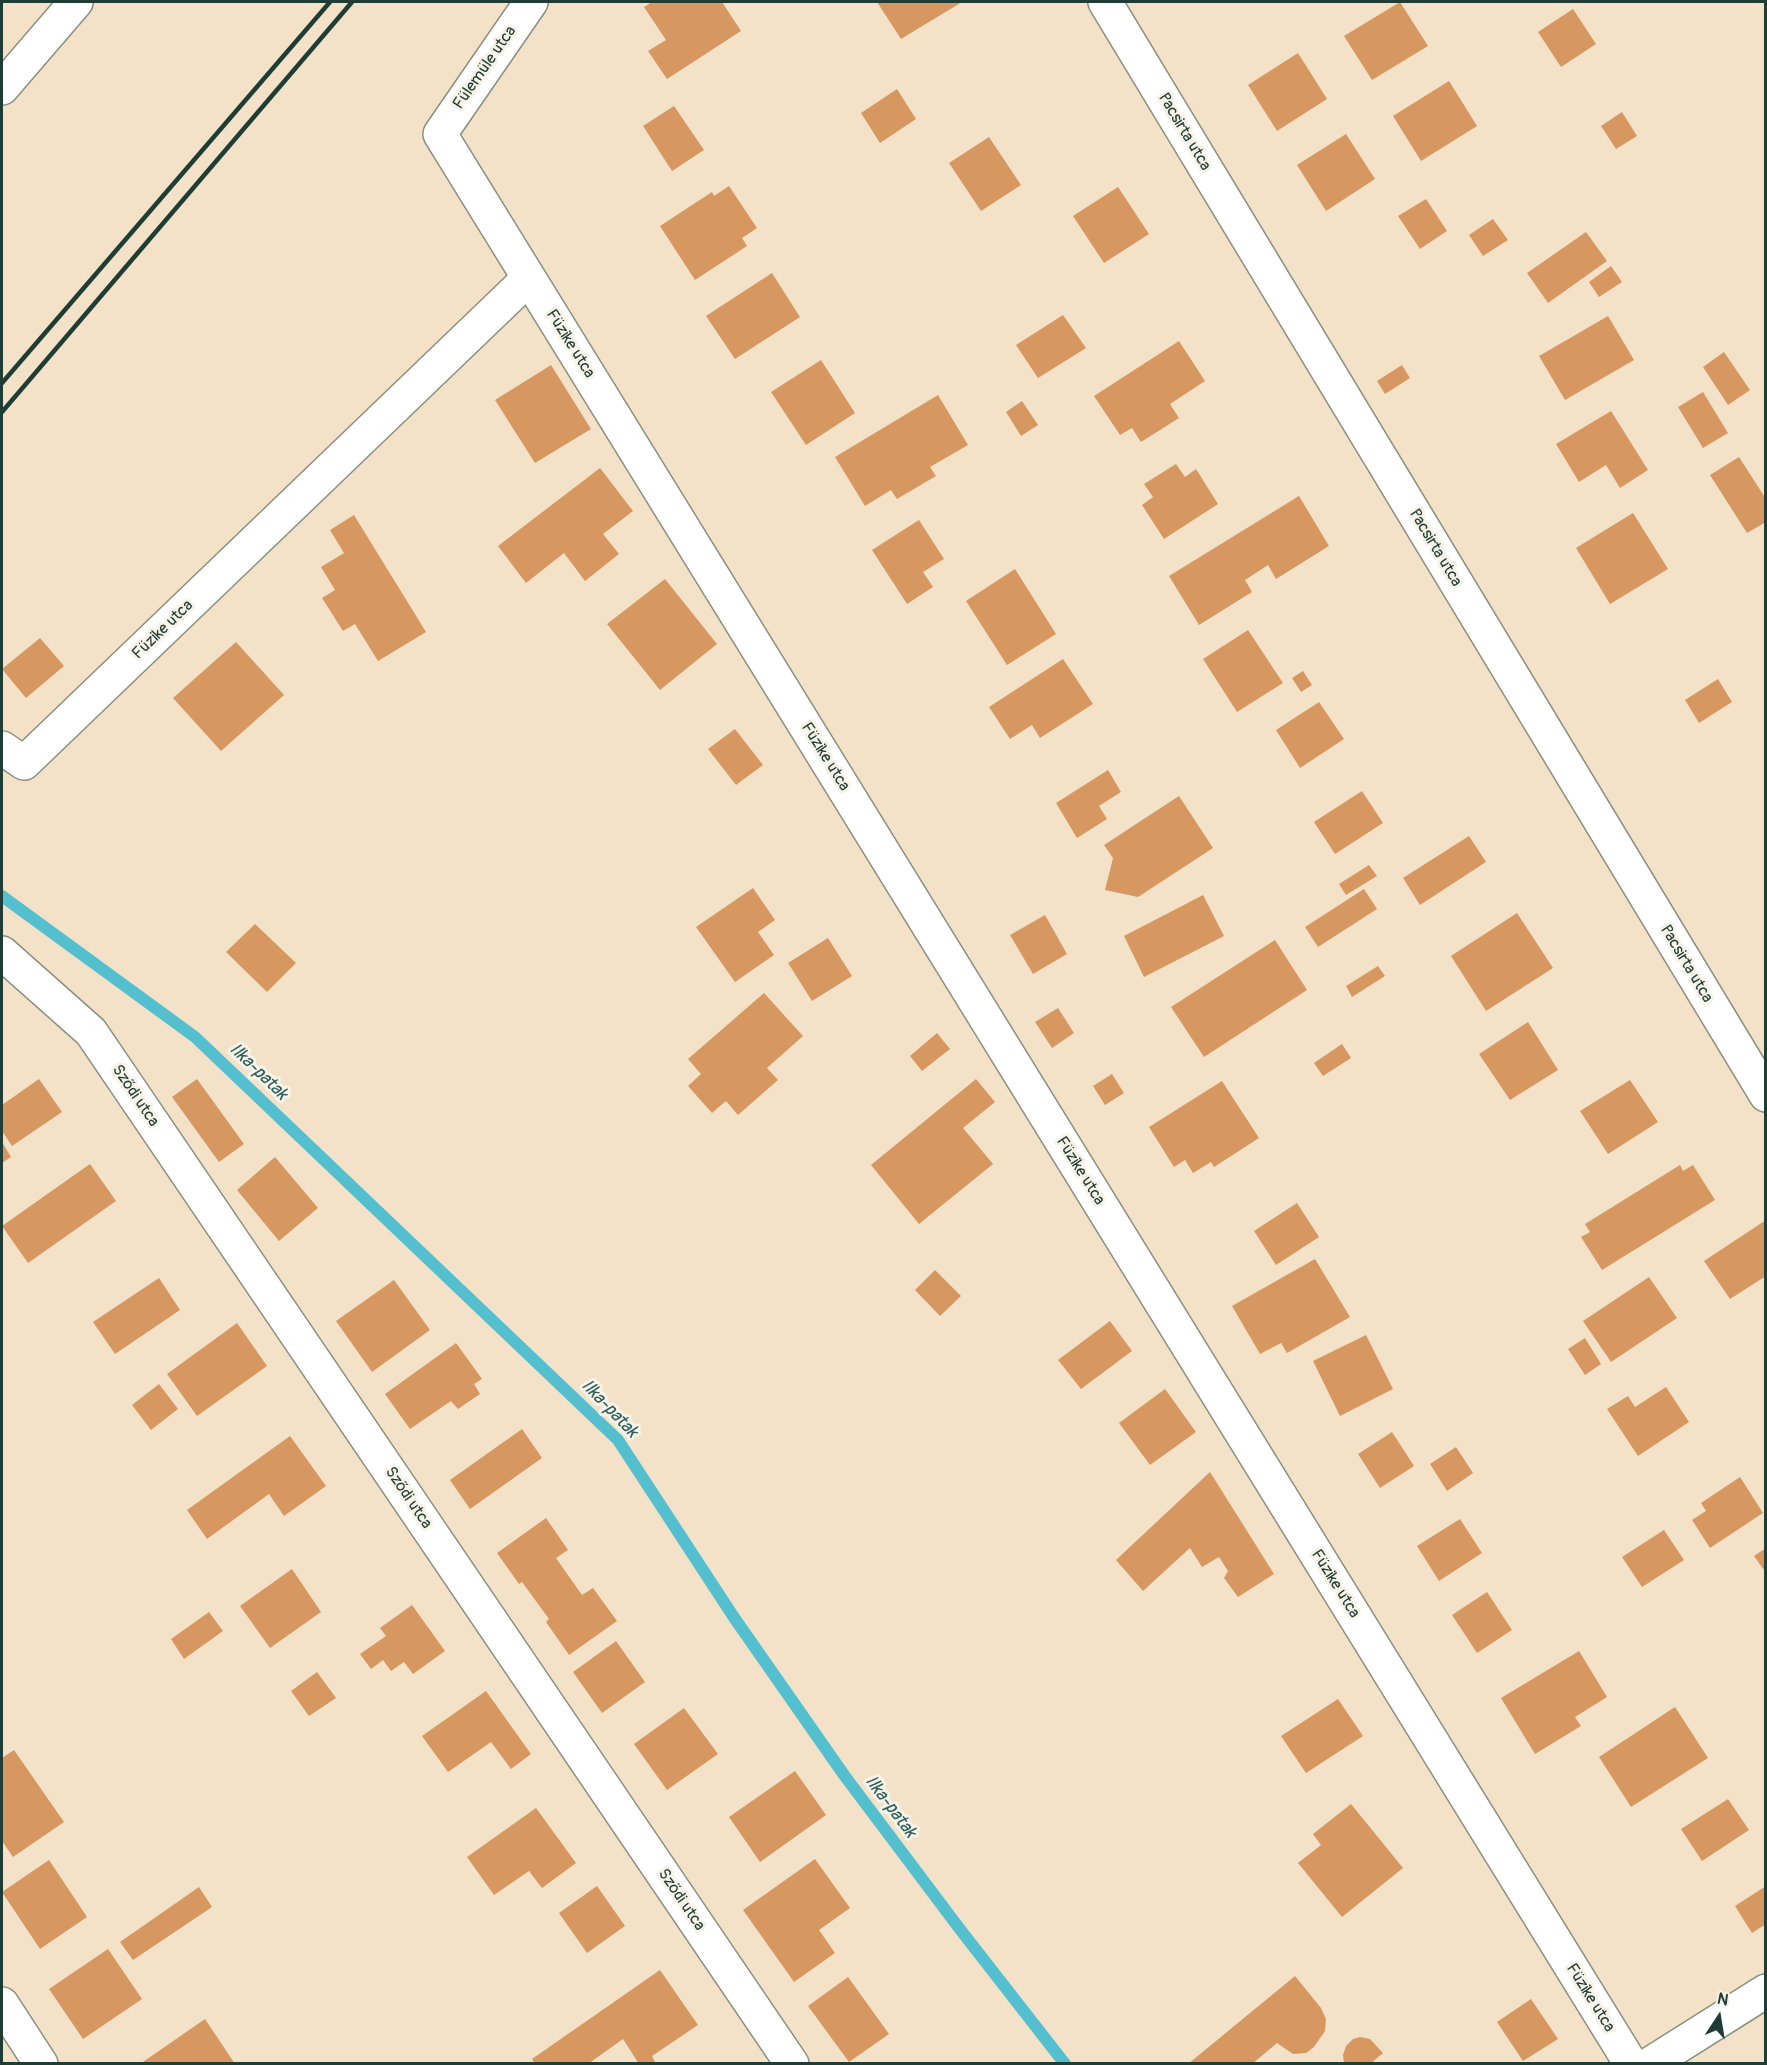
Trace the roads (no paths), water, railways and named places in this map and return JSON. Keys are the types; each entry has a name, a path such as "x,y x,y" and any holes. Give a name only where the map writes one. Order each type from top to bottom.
{"street":[{"path":"2,88 75,2"},
{"name":"Fülemüle utca","path":"440,134 531,2"},
{"name":"Pacsirta utca","path":"1105,2 1766,1095"},
{"name":"Füzike utca","path":"440,134 1630,2064"},
{"name":"Füzike utca","path":"2,748 24,763 529,278"},
{"name":"Sződi utca","path":"2,953 91,1032 792,2064"},
{"path":"1650,2064 1766,1991"},
{"path":"2,2004 41,2064"}],"waterway":[{"name":"Ilka-patak","path":"2,896 195,1037 618,1440 733,1616 844,1775 1065,2064"}],"railway":[{"path":"2,383 330,2"},
{"path":"2,412 352,2"}]}
